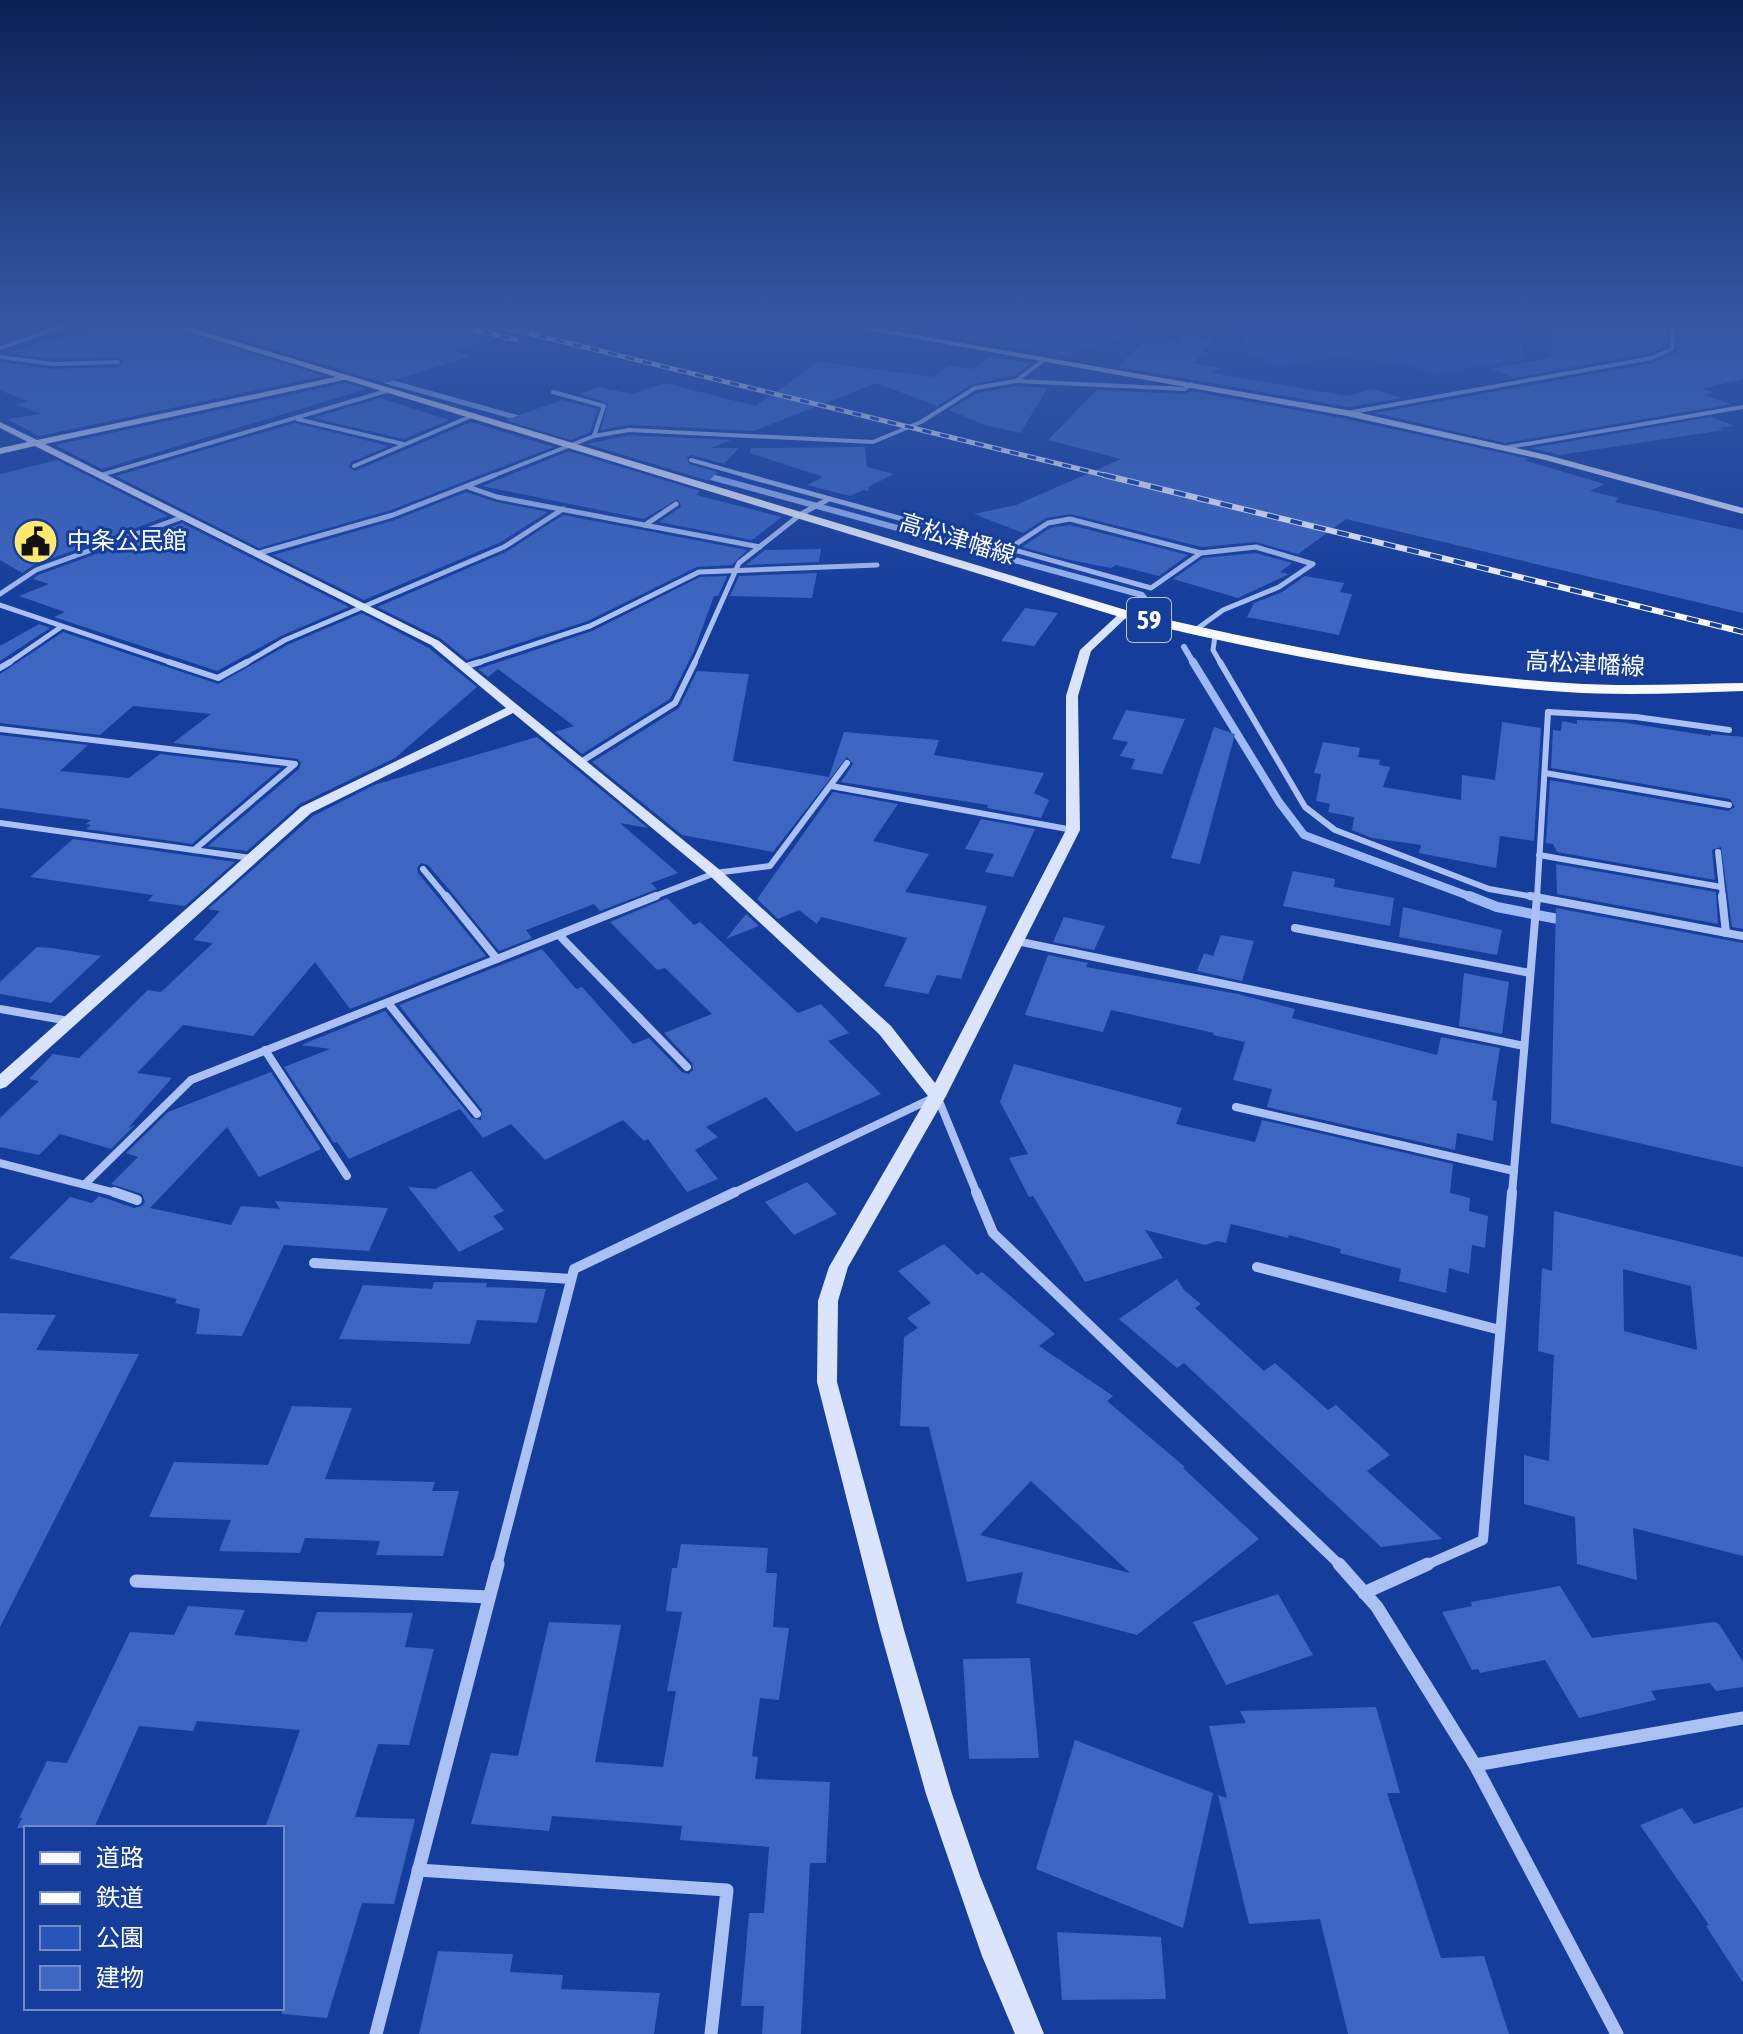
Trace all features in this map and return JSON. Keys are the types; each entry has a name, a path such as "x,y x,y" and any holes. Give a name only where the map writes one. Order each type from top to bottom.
{"main road":[{"name":"高松津幡線","path":"497,422 806,510 1125,614 1215,636 1436,675 1545,686 1653,690 1743,687"}],"street":[{"path":"0,451 135,422"},
{"path":"101,475 228,434 284,422"},
{"path":"309,422 404,444"},
{"path":"354,466 457,422"},
{"path":"594,436 599,422"},
{"path":"256,554 393,515 594,436 629,430 873,442 921,422"},
{"path":"1387,422 1503,448 1743,511"},
{"path":"1503,448 1656,422"},
{"path":"0,425 435,643 715,873 885,1030 937,1096 993,1233 1199,1427 1340,1565 1377,1607 1475,1765 1617,2034"},
{"path":"691,460 1151,588 1201,553"},
{"path":"468,487 497,497 760,547"},
{"path":"579,763 675,703 739,563 806,510 829,499"},
{"path":"645,525 676,504"},
{"path":"0,605 218,678 285,640 504,547 563,509"},
{"path":"0,594 36,570 183,517"},
{"path":"1006,550 1048,523 1070,519 1201,553 1256,547 1313,564 1279,587 1223,610 1194,631"},
{"path":"463,667 590,626 699,572 877,565"},
{"path":"1030,2034 970,1888 932,1772 827,1382 825,1338 828,1301 839,1267 937,1096 1073,830 1072,696 1086,650 1125,614"},
{"path":"0,668 61,627"},
{"path":"1215,636 1213,650 1305,807 1335,830 1489,889 1536,902 1743,936"},
{"path":"0,1083 306,810 513,709"},
{"path":"1364,1593 1483,1540 1536,902 1548,712 1636,717 1729,730"},
{"path":"0,729 295,764 194,850"},
{"path":"86,1183 191,1080 715,873 770,866 847,763"},
{"path":"1545,773 1729,805"},
{"path":"831,786 1073,830"},
{"path":"0,823 251,858"},
{"path":"1718,852 1726,933"},
{"path":"1539,855 1721,887"},
{"path":"423,869 497,959"},
{"path":"1295,928 1530,973"},
{"path":"559,935 687,1067"},
{"path":"1016,941 1524,1046"},
{"path":"388,1003 477,1114"},
{"path":"0,1009 69,1021"},
{"path":"265,1050 347,1176"},
{"path":"376,2034 574,1269 937,1096"},
{"path":"1236,1107 1514,1171"},
{"path":"0,1163 86,1183 137,1200"},
{"path":"314,1263 571,1279"},
{"path":"1257,1267 1500,1330"},
{"path":"136,1581 489,1597"},
{"path":"1475,1765 1743,1718"},
{"path":"418,1870 727,1890 711,2034"}],"building":[{"path":"12,422 106,422 39,436"},
{"path":"163,422 257,422 102,469 55,445"},
{"path":"330,422 444,422 404,439"},
{"path":"471,422 553,447 391,510 259,548 116,476 295,423 389,446 351,462 349,467 355,471"},
{"path":"511,422 594,422 590,432 571,440"},
{"path":"603,422 777,422 754,431 629,425 601,430"},
{"path":"978,422 1027,422 1020,433"},
{"path":"1066,422 1359,422 1529,459 1523,460 1605,484 1590,491 1619,498 1615,502 1743,530 1743,613 1346,519 1298,554 1256,542 1201,547 1071,514 1046,518 1023,533 974,514 1016,505 1121,459 1048,440"},
{"path":"1414,422 1627,422 1505,443"},
{"path":"1682,422 1724,422 1734,426 1559,455 1531,448"},
{"path":"629,435 731,440 711,448 739,448 724,464 692,455 687,457 689,464 717,472 709,481 587,444"},
{"path":"865,447 867,467 894,474 868,487 869,491 863,490 850,496 807,485 823,477 750,453 751,448"},
{"path":"569,451 700,491 696,495 782,517 752,540 659,522 681,507 678,499 644,519 482,486"},
{"path":"57,460 168,516 34,565 22,573 0,560 0,474"},
{"path":"466,492 496,502 548,512 501,542 364,600 273,555 395,520"},
{"path":"563,515 747,550 732,565 697,567 588,621 467,660 440,638 377,607 506,552"},
{"path":"182,523 349,607 283,635 217,671 54,617 65,612 19,596 49,584 33,579 38,575"},
{"path":"1070,525 1188,555 1159,576 1116,565 1111,568 1070,560 1022,547 1050,528"},
{"path":"821,549 819,562 746,565 765,550"},
{"path":"1256,553 1292,563 1280,572 1289,574 1238,598 1173,579 1203,558"},
{"path":"817,573 812,598 730,596 739,576"},
{"path":"727,576 718,596 714,596 694,651 670,699 582,754 555,732 574,726 498,669 488,677 478,669 592,631 700,577"},
{"path":"1305,576 1344,583 1340,592 1352,594 1339,635 1247,617 1254,603 1282,592"},
{"path":"1025,608 1058,613 1034,646 1001,641"},
{"path":"362,613 429,648 477,687 395,758 300,804 247,851 208,846 299,769 301,763 298,759 173,743 211,714 133,706 100,735 0,723 0,674 63,632 218,684 287,645"},
{"path":"39,624 50,628 0,661 0,646"},
{"path":"697,671 749,674 733,761 829,777 844,732 939,740 934,755 1044,773 1034,793 1049,800 1041,818 987,808 988,805 841,782 853,764 847,757 773,852 682,835 592,762 679,708"},
{"path":"1126,710 1185,719 1162,774 1131,769 1135,759 1120,756 1128,742 1112,739"},
{"path":"1577,720 1621,722 1711,736 1743,737 1743,929 1732,927 1721,847 1712,850 1715,880 1557,852 1553,844 1546,843 1550,780 1728,811 1735,807 1730,799 1551,768 1553,730 1561,731 1562,721 1577,724"},
{"path":"1502,722 1541,728 1534,841 1500,836 1496,868 1419,853 1421,845 1372,838 1352,830 1354,817 1328,812 1330,804 1316,801 1321,774 1314,773 1323,742 1360,748 1358,757 1380,760 1379,765 1390,767 1383,787 1461,800 1462,775 1495,780"},
{"path":"1214,727 1235,734 1200,864 1171,858"},
{"path":"0,735 88,745 60,771 129,778 160,754 281,768 192,844 86,829 91,825 86,824 91,820 0,808"},
{"path":"537,737 648,828 620,823 678,873 651,883 657,889 600,911 594,904 526,930 532,938 499,951 428,865 421,863 418,873 486,956 350,1009 315,962 253,1036 183,1025 137,1073 172,1078 128,1128 135,1125 111,1149 60,1134 39,1155 0,1147 0,1118 39,1081 29,1079 53,1054 79,1058 148,990 161,992 213,943 193,940 220,911 208,909 313,816 374,785"},
{"path":"833,792 898,804 873,841 929,854 905,892 987,906 961,979 937,975 928,994 884,986 907,938 821,917 817,924 799,910 778,919 757,899"},
{"path":"981,819 1035,829 1013,877 985,872 994,854 965,849"},
{"path":"73,839 235,862 185,906 148,901 153,895 30,877"},
{"path":"1556,864 1716,892 1718,924 1557,894"},
{"path":"1293,871 1335,879 1334,887 1394,898 1390,926 1283,906"},
{"path":"667,898 694,925 700,922 798,1013 821,1004 849,1033 828,1041 881,1094 796,1132 766,1097 706,1127 718,1137 695,1150 718,1179 687,1192 648,1139 644,1141 623,1120 545,1160 511,1124 483,1138 460,1109 349,1159 337,1142 334,1143 284,1067 330,1049 301,1045 385,1011 472,1118 481,1120 482,1110 399,1005 542,949 576,989 582,987 633,1044 649,1038 682,1072 689,1074 693,1070 692,1063 664,1033 712,1014 665,968 657,970 610,922"},
{"path":"1403,907 1502,930 1497,955 1399,937"},
{"path":"1556,908 1743,943 1743,1167 1551,1123"},
{"path":"746,914 759,926 726,939"},
{"path":"1064,917 1105,926 1094,950 1053,942"},
{"path":"1221,935 1254,941 1242,981 1197,971 1204,953 1213,956"},
{"path":"37,947 101,956 51,1003 0,994 0,982"},
{"path":"1048,955 1088,963 1086,967 1238,994 1295,1009 1292,1018 1437,1055 1441,1037 1500,1048 1492,1100 1497,1101 1493,1141 1457,1133 1455,1150 1267,1107 1272,1089 1233,1080 1245,1042 1214,1033 1111,1010 1103,1032 1025,1015"},
{"path":"1464,973 1509,982 1502,1034 1459,1026"},
{"path":"1014,1064 1182,1108 1176,1124 1255,1142 1262,1120 1453,1164 1450,1193 1470,1198 1469,1211 1488,1216 1485,1248 1472,1245 1469,1274 1449,1268 1446,1293 1399,1281 1401,1269 1340,1253 1341,1249 1289,1235 1288,1238 1231,1224 1226,1243 1217,1241 1205,1245 1145,1230 1163,1258 1085,1282 1033,1196 1029,1197 1009,1158 1028,1154 1000,1102"},
{"path":"271,1072 321,1149 259,1177 227,1127 150,1208 231,1225 241,1206 280,1209 275,1201 388,1208 369,1251 284,1245 242,1336 196,1334 200,1309 175,1303 177,1299 9,1258 70,1197 92,1203 99,1196 134,1208 142,1206 145,1202 142,1194 111,1184 138,1157 126,1153 168,1112"},
{"path":"471,1171 504,1211 493,1216 504,1229 459,1252 408,1187 435,1189"},
{"path":"807,1182 837,1214 794,1235 765,1202"},
{"path":"1554,1211 1743,1257 1743,1556 1633,1528 1637,1580 1577,1564 1575,1517 1524,1504 1524,1455 1549,1461 1554,1355 1538,1351 1542,1268 1552,1271","holes":["1623,1269 1691,1286 1697,1350 1624,1331"]},
{"path":"944,1244 977,1275 982,1272 1055,1334 1039,1346 1113,1396 1107,1401 1185,1467 1259,1539 1137,1635 1016,1603 1023,1572 967,1582 929,1427 900,1426 904,1337 918,1328 907,1318 931,1303 898,1271","holes":["1031,1481 1130,1573 980,1535"]},
{"path":"1177,1279 1184,1290 1201,1304 1195,1308 1264,1371 1275,1363 1328,1410 1336,1405 1390,1455 1367,1471 1442,1539 1381,1547 1184,1363 1177,1368 1119,1319"},
{"path":"434,1282 546,1289 537,1323 477,1320 470,1344 339,1339 363,1285 432,1289"},
{"path":"0,1313 56,1315 36,1350 139,1354 0,1627"},
{"path":"292,1406 352,1408 325,1479 435,1482 432,1491 459,1491 443,1556 376,1555 380,1541 305,1538 300,1553 219,1551 231,1520 149,1517 174,1462 268,1465"},
{"path":"681,1544 768,1548 766,1573 777,1573 773,1627 789,1628 779,1700 760,1698 752,1756 758,1757 755,1779 830,1782 826,1863 810,1863 801,2034 762,2034 764,2006 741,2006 749,1913 764,1913 769,1847 680,1840 682,1826 552,1816 549,1831 471,1824 491,1753 518,1756 549,1622 621,1625 595,1762 663,1767 676,1691 667,1691 682,1612 666,1611 672,1568 677,1568"},
{"path":"1560,1586 1592,1638 1714,1622 1719,1624 1743,1662 1743,1687 1716,1691 1710,1683 1651,1691 1656,1700 1579,1718 1545,1660 1480,1673 1478,1669 1472,1670 1442,1612 1472,1606 1471,1602"},
{"path":"1278,1594 1313,1655 1226,1685 1193,1622"},
{"path":"188,1606 245,1610 234,1635 307,1642 317,1612 413,1613 405,1647 434,1649 409,1745 378,1744 355,1817 415,1819 394,1904 362,1903 327,2018 282,2014 284,1826 266,1826 300,1730 197,1721 193,1731 139,1726 95,1826 17,1828 47,1761 67,1763 130,1632 174,1635"},
{"path":"1030,1658 1039,1758 969,1759 963,1659"},
{"path":"1376,1707 1400,1793 1387,1793 1441,1958 1484,1956 1509,2034 1348,2034 1320,1919 1249,1924 1218,1795 1227,1798 1209,1726 1246,1723 1240,1711"},
{"path":"1075,1740 1213,1793 1183,1928 1036,1869"},
{"path":"1743,1807 1743,1983 1706,1926 1709,1925 1640,1825 1682,1808 1694,1824"},
{"path":"1057,1932 1161,1937 1166,1999 1062,2000"},
{"path":"438,1951 513,1954 510,1972 563,1975 561,1989 660,1993 654,2034 419,2034"}],"waterway":[{"path":"701,474 708,476"},
{"path":"708,476 1142,595 1145,599"},
{"path":"1184,647 1194,664"},
{"path":"1193,662 1279,802 1304,835 1474,898"},
{"path":"1469,896 1497,907 1568,921"}],"railway":[{"path":"888,422 1112,477"},
{"path":"1104,475 1743,632"}],"place":[{"name":"中条公民館","path":"36,541"}]}
